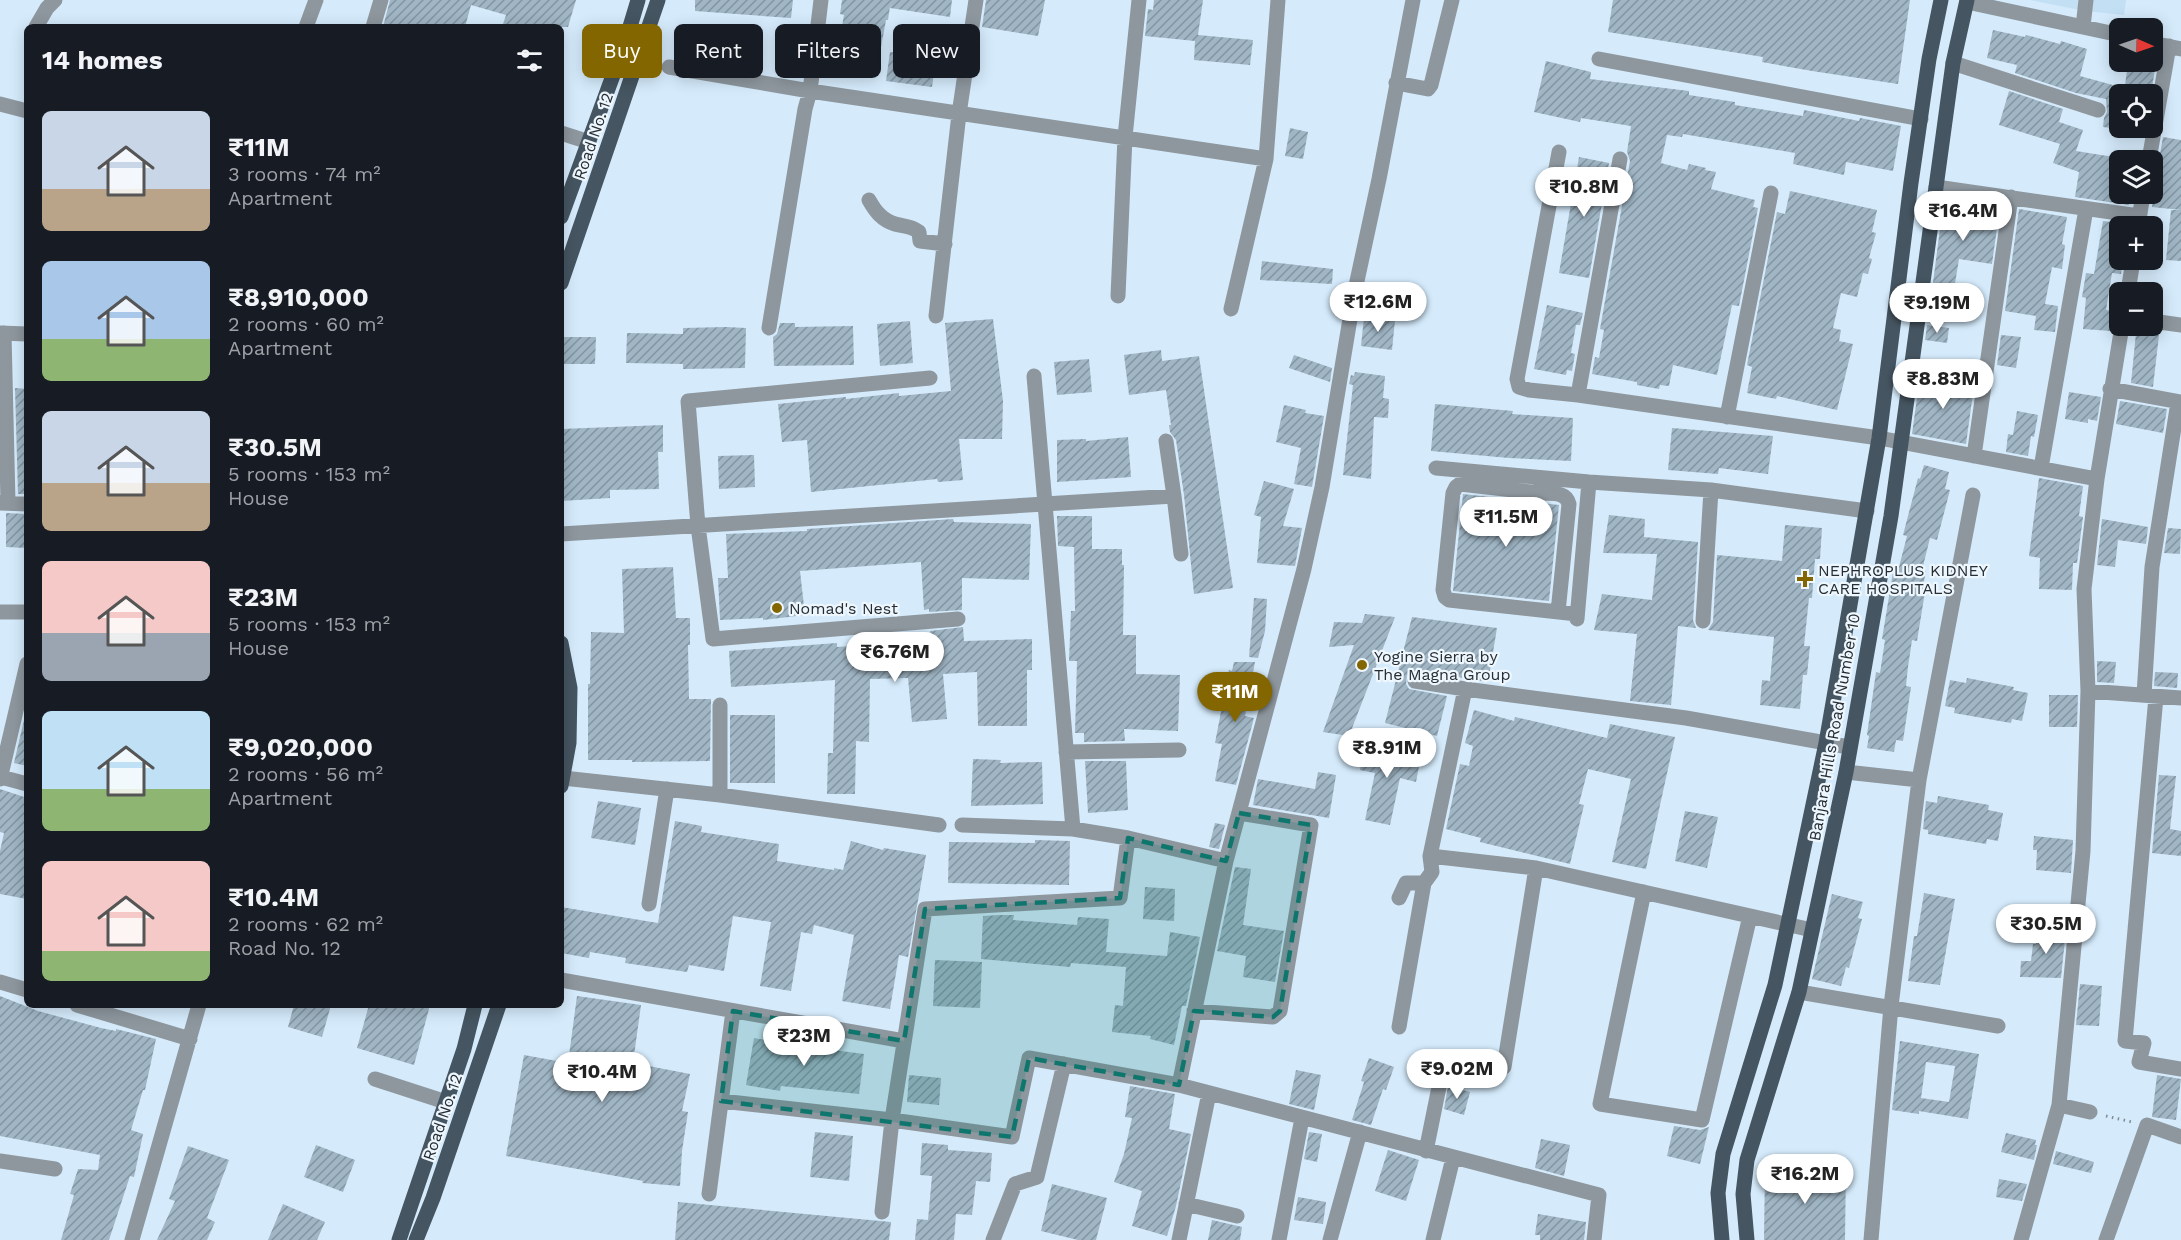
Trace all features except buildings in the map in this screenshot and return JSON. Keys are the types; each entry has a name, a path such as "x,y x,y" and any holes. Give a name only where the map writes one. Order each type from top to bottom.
{"main road":[{"path":"566,189 589,142 638,0"},
{"name":"Road No. 12","path":"564,274 658,0"},
{"name":"Banjara Hills Road Number 10","path":"1722,1240 1718,1193 1723,1154 1775,986 1826,743 1867,511 1879,438 1929,58 1941,0"},
{"name":"Banjara Hills Road Number 10","path":"1747,1240 1743,1194 1747,1160 1799,992 1846,772 1891,516 1953,63 1967,1"},
{"path":"564,659 570,688 569,743 564,771"},
{"path":"399,1240 464,1048 474,1008"},
{"name":"Road No. 12","path":"416,1240 434,1198 498,1008"}],"street":[{"path":"38,24 47,8 55,0"},
{"path":"307,24 316,0"},
{"path":"374,24 381,0"},
{"path":"769,328 805,109 810,91 820,0"},
{"path":"936,316 959,114 976,0"},
{"path":"1118,296 1125,137 1139,0"},
{"path":"1231,309 1266,159 1278,0"},
{"path":"1179,1085 1226,861 1304,569 1322,487 1354,295 1413,0"},
{"path":"1396,83 1428,89 1452,0"},
{"path":"2083,27 2086,0"},
{"path":"1967,1 2109,33"},
{"path":"2151,150 2175,48"},
{"path":"1599,59 1921,119"},
{"path":"1953,63 2098,110"},
{"path":"669,67 959,114 1266,159"},
{"path":"0,104 24,110"},
{"path":"564,134 589,142"},
{"path":"1559,152 1517,379 1519,387 1879,438 2097,479"},
{"path":"1578,395 1620,159"},
{"path":"1936,187 2086,208 2119,216"},
{"path":"1727,417 1771,193"},
{"path":"1974,456 2011,197"},
{"path":"869,200 874,210 883,218 894,224 912,226 919,232 920,241 945,244"},
{"path":"2041,468 2086,208"},
{"path":"2163,323 2181,325"},
{"path":"24,334 2,333 4,503 24,504"},
{"path":"2021,1240 2059,1105 2083,851 2088,691 2084,589 2097,479 2120,336"},
{"path":"1034,376 1072,829"},
{"path":"930,378 688,401 698,526 713,639 958,619"},
{"path":"2110,389 2180,402 2152,567 2150,696 2125,1041 2144,1043 2139,1062 2181,1069"},
{"path":"1166,441 1181,554"},
{"path":"1436,468 1541,485 1568,498 1558,612"},
{"path":"1589,482 1577,617 1558,612 1449,600 1445,597 1443,590 1453,493 1456,486 1460,484 1541,485 1589,482 1711,490 1867,511"},
{"path":"1703,621 1711,490"},
{"path":"1871,1240 1891,1006 1919,780 1972,495"},
{"path":"564,534 1174,496"},
{"path":"0,612 24,612"},
{"path":"24,672 7,721 0,778 24,783"},
{"path":"1414,681 1686,718 1850,747"},
{"path":"1399,1027 1424,883 1432,872 1430,856 1465,689"},
{"path":"2088,691 2181,698"},
{"path":"720,705 720,795"},
{"path":"1066,752 1179,750"},
{"path":"1846,772 1919,780"},
{"path":"564,782 720,795 939,825"},
{"path":"649,904 667,789"},
{"path":"1194,1011 1273,1017 1280,1011 1311,825 1239,813"},
{"path":"962,825 1072,829 1128,838 1226,861"},
{"path":"882,1212 892,1120 925,909 1120,898 1128,838"},
{"path":"1430,856 1536,868 1812,930"},
{"path":"1504,1067 1536,868"},
{"path":"1399,898 1406,883 1424,883"},
{"path":"1644,892 1600,1104 1702,1120 1750,916"},
{"path":"564,981 904,1041"},
{"path":"0,982 24,989"},
{"path":"1799,992 1998,1026"},
{"path":"87,1008 190,1039"},
{"path":"132,1240 198,1008"},
{"path":"709,1194 733,1011"},
{"path":"721,1101 892,1120 1012,1137 1029,1058 1179,1085 1599,1195 1594,1240"},
{"path":"993,1240 1015,1184 1037,1177 1064,1064"},
{"path":"375,1078 446,1102"},
{"path":"1426,1151 1439,1087"},
{"path":"1179,1240 1209,1093"},
{"path":"2059,1105 2090,1112"},
{"path":"1279,1240 1302,1118"},
{"path":"2106,1240 2147,1125 2181,1137"},
{"path":"1330,1240 1360,1132"},
{"path":"1433,1240 1453,1158"},
{"path":"0,1161 55,1169"},
{"path":"1186,1204 1237,1216"}],"path":[{"path":"2090,1112 2147,1125"}],"highlighted area":[{"path":"1239,813 1311,825 1280,1011 1273,1017 1194,1011 1179,1085 1029,1058 1012,1137 721,1101 733,1011 904,1041 925,909 1120,898 1128,838 1226,861"}],"shaded area":[{"path":"2030,0 2126,0 2124,15 2085,11"}],"place":[{"name":"NEPHROPLUS KIDNEY CARE HOSPITALS","path":"1805,579"},
{"name":"Nomad's Nest","path":"777,608"},
{"name":"Yogine Sierra by The Magna Group","path":"1362,665"}]}
